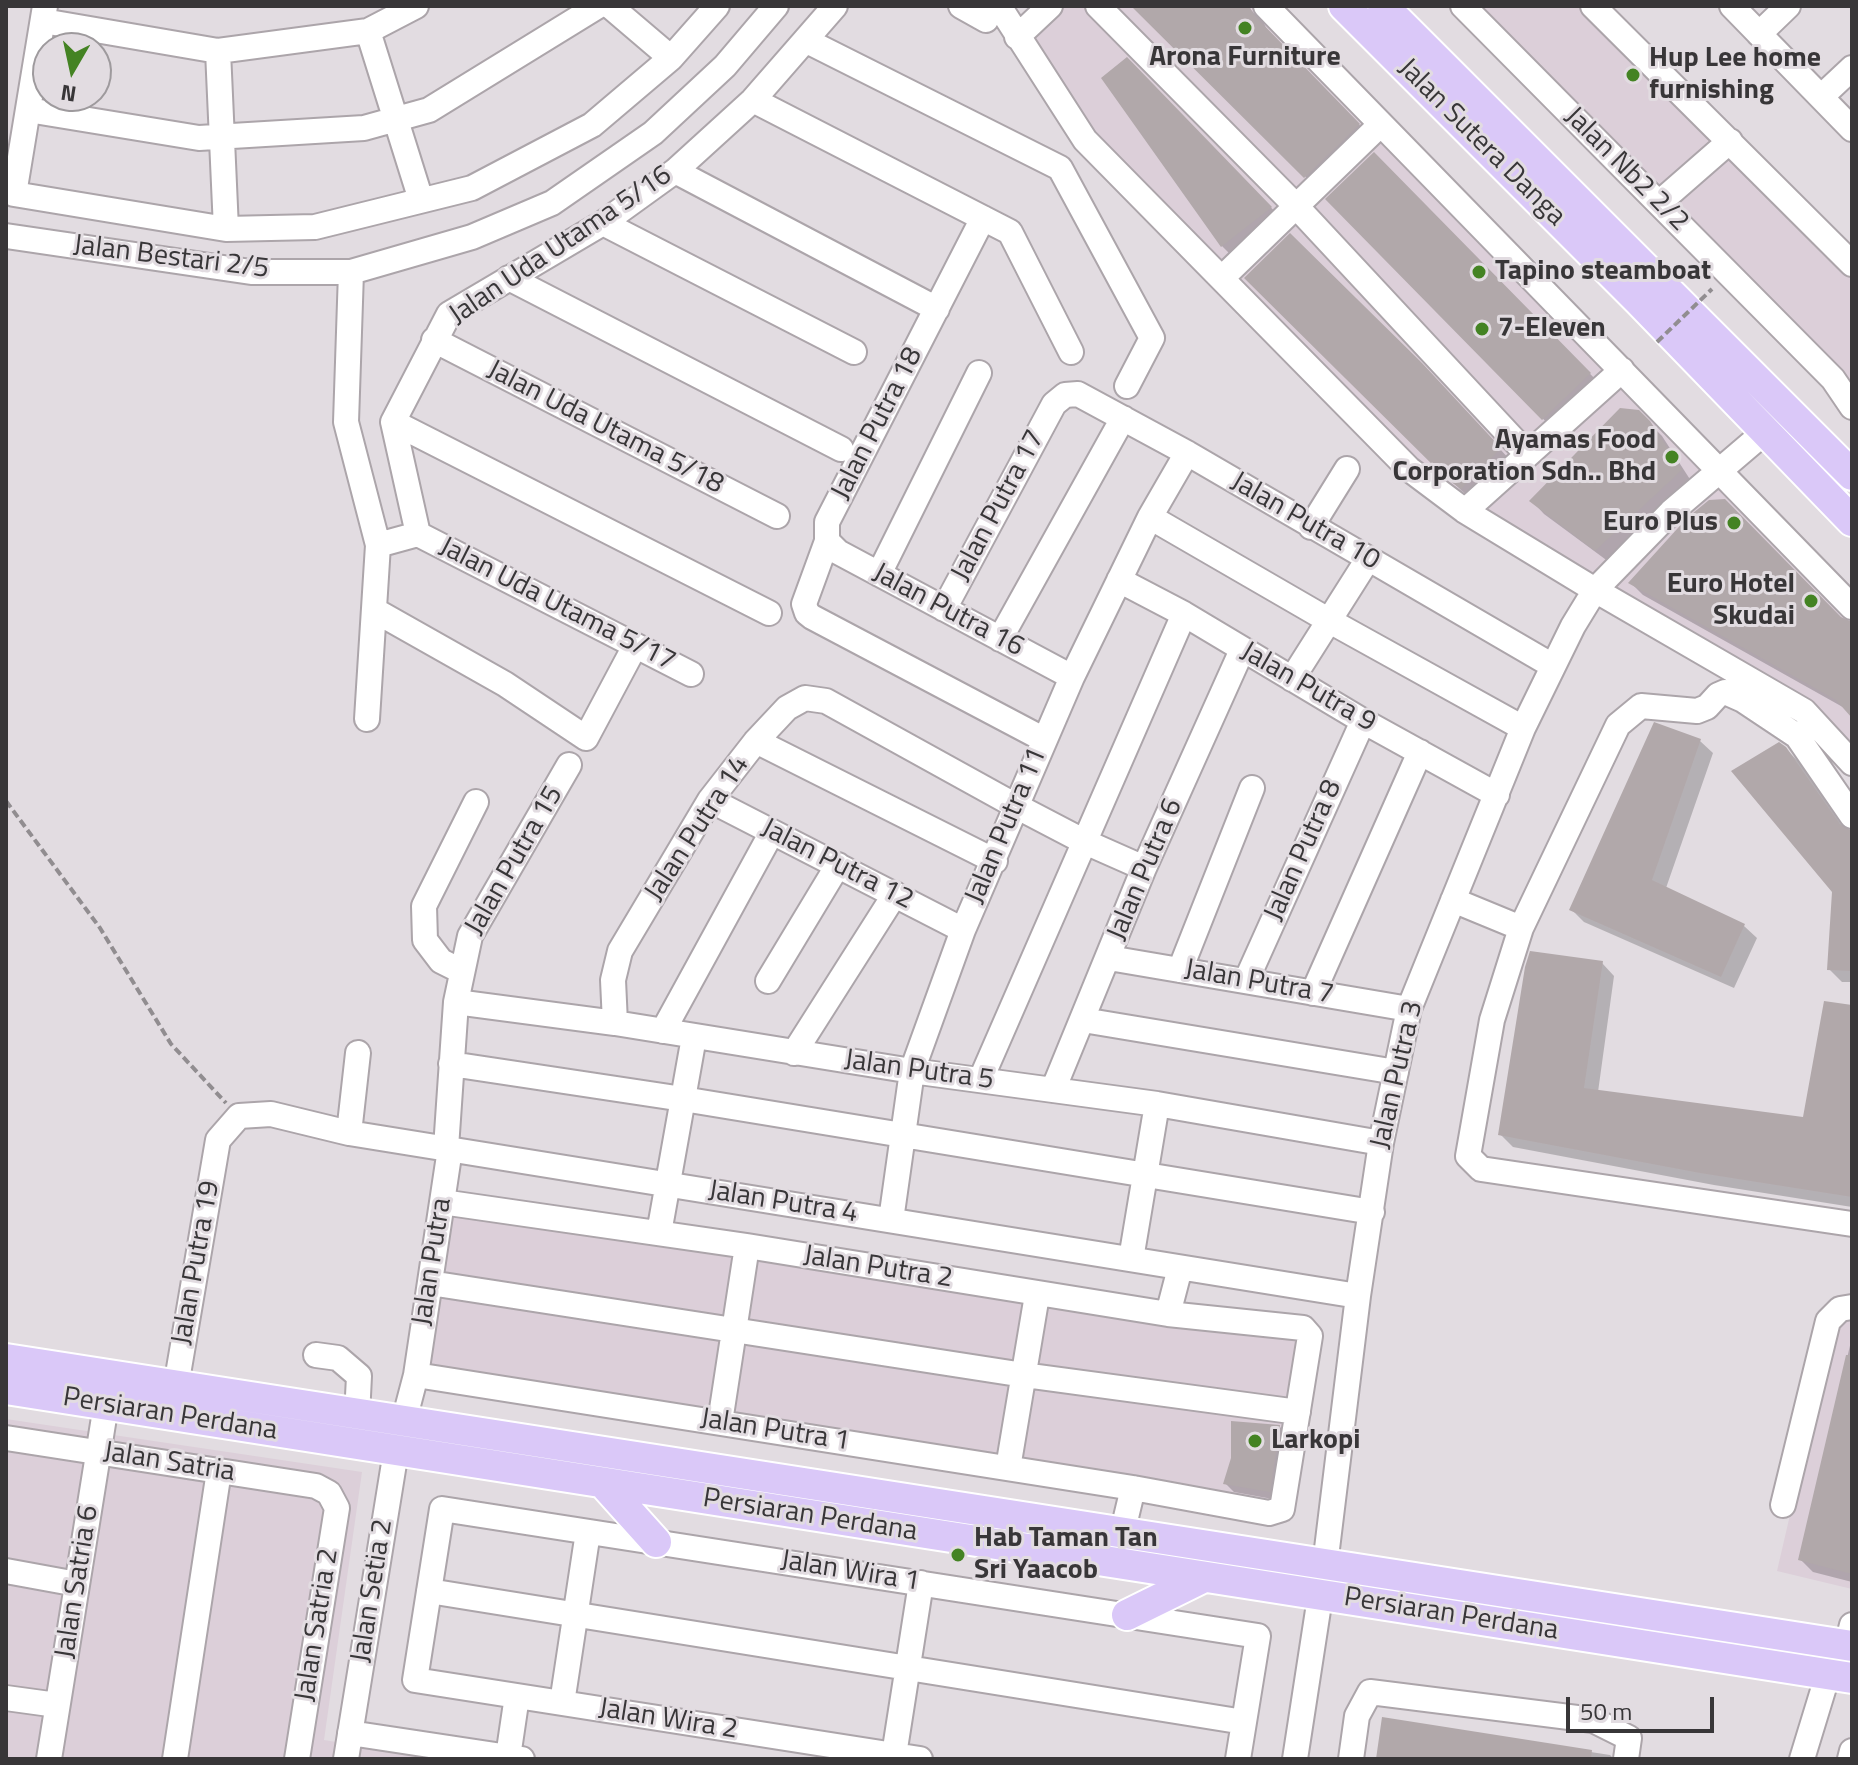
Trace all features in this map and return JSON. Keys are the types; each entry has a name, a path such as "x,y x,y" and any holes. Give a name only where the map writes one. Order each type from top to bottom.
{"main road":[{"name":"Jalan Sutera Danga","path":"1344,6 1852,521"},
{"name":"Jalan Sutera Danga","path":"1383,6 1852,475"},
{"name":"Persiaran Perdana","path":"6,1359 357,1416 400,1437 603,1483 1840,1676"},
{"name":"Persiaran Perdana","path":"6,1389 106,1405 400,1437 1851,1634"},
{"path":"603,1483 656,1542"},
{"path":"1127,1615 1204,1577"}],"street":[{"path":"416,6 368,31 218,51 44,14 14,194 226,229 315,227 472,188 592,125 671,58 717,6"},
{"path":"28,110 199,138 364,128 429,110 598,6"},
{"path":"610,6 671,58"},
{"name":"Jalan Bestari 2/5","path":"6,236 251,272 351,272 472,237 552,203 653,133 725,66 776,6"},
{"name":"Jalan Uda Utama 5/16","path":"393,422 449,314 603,223 675,171 753,100 835,6"},
{"path":"961,6 993,13 1017,37 1085,140 1409,469 1465,511 1804,711 1852,763"},
{"path":"1017,37 1050,6"},
{"path":"1098,6 1295,205 1527,454"},
{"path":"1266,6 1852,607"},
{"path":"1593,6 1852,264"},
{"path":"1732,6 1852,129"},
{"path":"1759,34 1788,6"},
{"name":"Jalan Nb2 2/2","path":"1471,9 1659,203 1843,385 1852,407"},
{"path":"368,31 421,200"},
{"path":"807,41 1060,168 1152,338 1127,386"},
{"path":"218,51 226,229"},
{"path":"1821,97 1852,68"},
{"path":"753,100 1010,232 1071,352"},
{"path":"1222,278 1381,124"},
{"path":"1659,203 1730,141"},
{"path":"675,171 937,309"},
{"name":"Jalan Putra 18","path":"983,218 827,522 827,541 805,598 807,613 1043,739"},
{"path":"603,223 854,352"},
{"path":"351,272 346,422 378,545 367,719"},
{"path":"509,278 841,449"},
{"name":"Jalan Uda Utama 5/18","path":"434,340 777,516"},
{"path":"1465,511 1622,370"},
{"path":"879,574 979,373"},
{"name":"Jalan Putra 10","path":"1054,404 1065,395 1078,394 1187,453 1553,666"},
{"name":"Jalan Putra 17","path":"944,609 1054,404"},
{"path":"1000,639 1123,418"},
{"path":"393,422 418,534"},
{"path":"393,422 769,613"},
{"name":"Jalan Putra 3","path":"1295,1759 1321,1595 1358,1296 1381,1143 1409,1009 1523,728 1595,590 1671,512 1766,431"},
{"name":"Jalan Putra 11","path":"891,1220 912,1071 963,930 1072,677 1150,517 1187,453"},
{"path":"1311,527 1347,469"},
{"path":"1150,517 1523,728"},
{"name":"Jalan Uda Utama 5/17","path":"378,545 418,534 691,674"},
{"name":"Jalan Putra 16","path":"827,541 838,552 1072,677"},
{"path":"1292,679 1368,559"},
{"name":"Jalan Putra 9","path":"1119,580 1184,614 1363,721 1497,795"},
{"path":"374,610 505,684 586,738 635,646"},
{"path":"981,1079 1184,614"},
{"name":"Jalan Putra 6","path":"1053,1090 1144,868 1242,650"},
{"path":"1852,816 1797,736 1743,700 1725,692 1697,711 1641,706 1618,725 1521,928 1492,1020 1468,1156 1481,1169 1852,1224"},
{"name":"Jalan Putra 14","path":"615,1023 613,980 620,951 710,800 756,741 787,708 805,698 826,701 1016,806 1144,868"},
{"name":"Jalan Putra 8","path":"1246,981 1363,721"},
{"path":"756,741 995,861"},
{"path":"1313,993 1420,752"},
{"name":"Jalan Putra 15","path":"448,1149 456,1002 470,936 569,765"},
{"path":"1180,970 1252,788"},
{"name":"Jalan Putra 12","path":"710,800 963,930"},
{"path":"461,971 441,961 425,940 424,906 476,802"},
{"path":"663,1031 772,832"},
{"path":"768,981 838,865"},
{"path":"794,1053 895,894"},
{"path":"1453,900 1521,928"},
{"name":"Jalan Putra 7","path":"1109,958 1409,1009"},
{"name":"Jalan Putra 5","path":"456,1002 615,1023 912,1071 1157,1104 1381,1143"},
{"path":"1083,1020 1396,1072"},
{"path":"659,1233 694,1037"},
{"path":"349,1133 358,1053"},
{"path":"451,1064 1372,1212"},
{"path":"1131,1259 1157,1104"},
{"name":"Jalan Putra 4","path":"239,1116 271,1114 349,1133 1358,1296"},
{"name":"Jalan Putra 19","path":"176,1386 218,1140 239,1116"},
{"name":"Jalan Putra","path":"400,1437 416,1375 448,1149"},
{"name":"Jalan Putra 2","path":"442,1202 747,1246 1037,1295 1168,1314 1303,1328 1310,1336 1298,1412"},
{"path":"720,1422 747,1246"},
{"path":"1168,1314 1180,1268"},
{"path":"430,1283 1024,1375 1298,1412 1282,1509 1269,1513 1133,1488 1122,1534"},
{"path":"1008,1468 1037,1295"},
{"path":"1783,1505 1828,1321 1840,1309 1852,1307"},
{"path":"316,1355 338,1358 359,1376 357,1416"},
{"name":"Jalan Putra 1","path":"416,1375 1133,1488"},
{"name":"Jalan Satria 6","path":"49,1759 106,1405"},
{"name":"Jalan Setia 2","path":"346,1759 400,1437"},
{"name":"Jalan Satria","path":"6,1438 316,1486 329,1493"},
{"path":"175,1759 219,1471"},
{"name":"Jalan Satria 2","path":"297,1759 337,1508 329,1493"},
{"name":"Jalan Wira 1","path":"429,1591 442,1509 1258,1636 1244,1722"},
{"path":"562,1703 588,1532"},
{"path":"6,1571 77,1584"},
{"path":"894,1755 921,1583"},
{"path":"429,1591 1244,1722 1238,1759"},
{"name":"Jalan Wira 2","path":"429,1591 415,1680 920,1759"},
{"path":"1802,1759 1840,1676"},
{"path":"1351,1759 1357,1716 1370,1692 1593,1720 1629,1738 1626,1759"},
{"path":"350,1733 515,1758 517,1696"},
{"path":"6,1698 57,1705"},
{"path":"1850,1759 1852,1751"}],"path":[{"path":"1657,342 1712,289"},
{"path":"6,801 100,928 171,1044 239,1116"}],"shaded area":[{"path":"1060,6 1256,6 1852,617 1852,755 1416,465 1090,135 1026,38"},
{"path":"1474,6 1586,6 1852,270 1852,383 1836,371"},
{"path":"437,1194 1145,1303 1307,1322 1289,1513 408,1382"},
{"path":"1852,1312 1852,1589 1777,1571 1834,1325"},
{"path":"6,1419 362,1472 324,1740 438,1759 6,1759"}],"building":[{"path":"1131,6 1249,6 1255,16 1360,124 1304,178"},
{"path":"1127,57 1272,207 1221,247 1101,78"},
{"path":"1374,152 1591,373 1542,420 1325,199"},
{"path":"1290,233 1422,363 1501,448 1461,489 1447,479 1244,278"},
{"path":"1620,408 1639,410 1650,421 1682,470 1595,551 1529,501"},
{"path":"1725,499 1841,617 1852,622 1852,718 1836,700 1628,583 1687,518 1709,500"},
{"path":"1654,722 1701,739 1652,880 1745,924 1721,977 1569,910"},
{"path":"1779,742 1786,747 1840,824 1852,831 1852,971 1827,970 1832,892 1731,771"},
{"path":"1530,951 1603,961 1584,1088 1803,1117 1824,1001 1852,1005 1852,1197 1700,1173 1498,1135"},
{"path":"1846,1355 1852,1355 1852,1574 1798,1560"},
{"name":"Larkopi","path":"1231,1421 1280,1425 1270,1492 1223,1484 1231,1458"},
{"path":"1382,1717 1592,1750 1591,1759 1376,1759"}],"place":[{"name":"Arona Furniture","path":"1245,28"},
{"name":"Hup Lee home furnishing","path":"1633,75"},
{"name":"Tapino steamboat","path":"1479,272"},
{"name":"7-Eleven","path":"1482,329"},
{"name":"Ayamas Food Corporation Sdn.. Bhd","path":"1672,457"},
{"name":"Euro Plus","path":"1734,523"},
{"name":"Euro Hotel Skudai","path":"1811,601"},
{"name":"Larkopi","path":"1255,1441"},
{"name":"Hab Taman Tan Sri Yaacob","path":"958,1555"}]}
